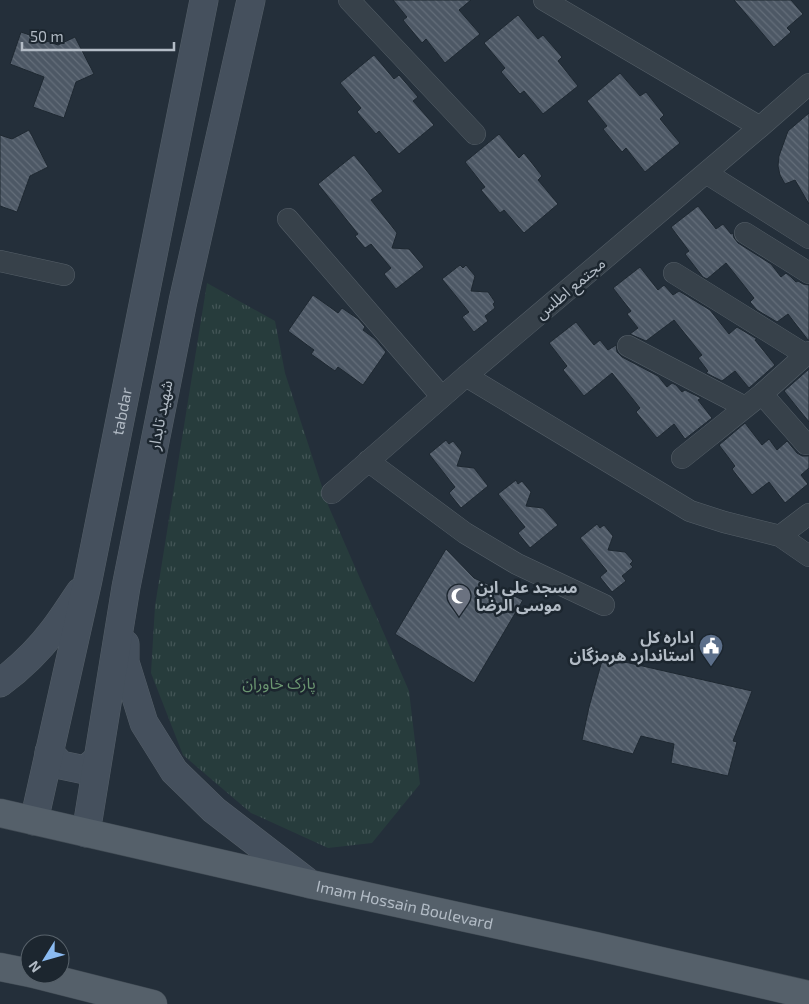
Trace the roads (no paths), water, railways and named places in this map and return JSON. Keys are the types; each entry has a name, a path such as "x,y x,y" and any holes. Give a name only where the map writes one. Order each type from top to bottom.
{"main road":[{"name":"tabdar","path":"34,821 88,580 204,0"},
{"name":"شهید تابدار","path":"86,833 126,587 183,301 251,0"},
{"path":"146,295 183,301"},
{"path":"0,683 33,654 53,632 88,580"},
{"path":"126,587 125,662 144,723 174,771 214,810 310,884"},
{"path":"49,752 61,765 85,770 97,760"},
{"name":"Imam Hossain Boulevard","path":"0,813 809,995"},
{"path":"0,967 20,971"},
{"path":"70,983 153,1004"}],"street":[{"path":"349,0 475,134"},
{"path":"544,0 760,127"},
{"name":"مجتمع اطلس","path":"332,493 466,376 809,84"},
{"path":"706,173 809,238"},
{"path":"288,219 442,397"},
{"path":"746,232 809,273"},
{"path":"0,261 64,275"},
{"path":"674,273 807,353 762,394 682,458"},
{"path":"628,346 745,407"},
{"path":"466,376 690,512 780,536 809,556"},
{"path":"762,394 806,444"},
{"path":"368,461 465,533 517,564 604,605"},
{"path":"780,536 809,514"}],"place":[{"name":"مسجد علی ابن موسی الرضا","path":"459,617"},
{"name":"اداره کل استاندارد هرمزگان","path":"711,667"}],"park label":[{"name":"پارک خاوران","path":"279,683"}]}
